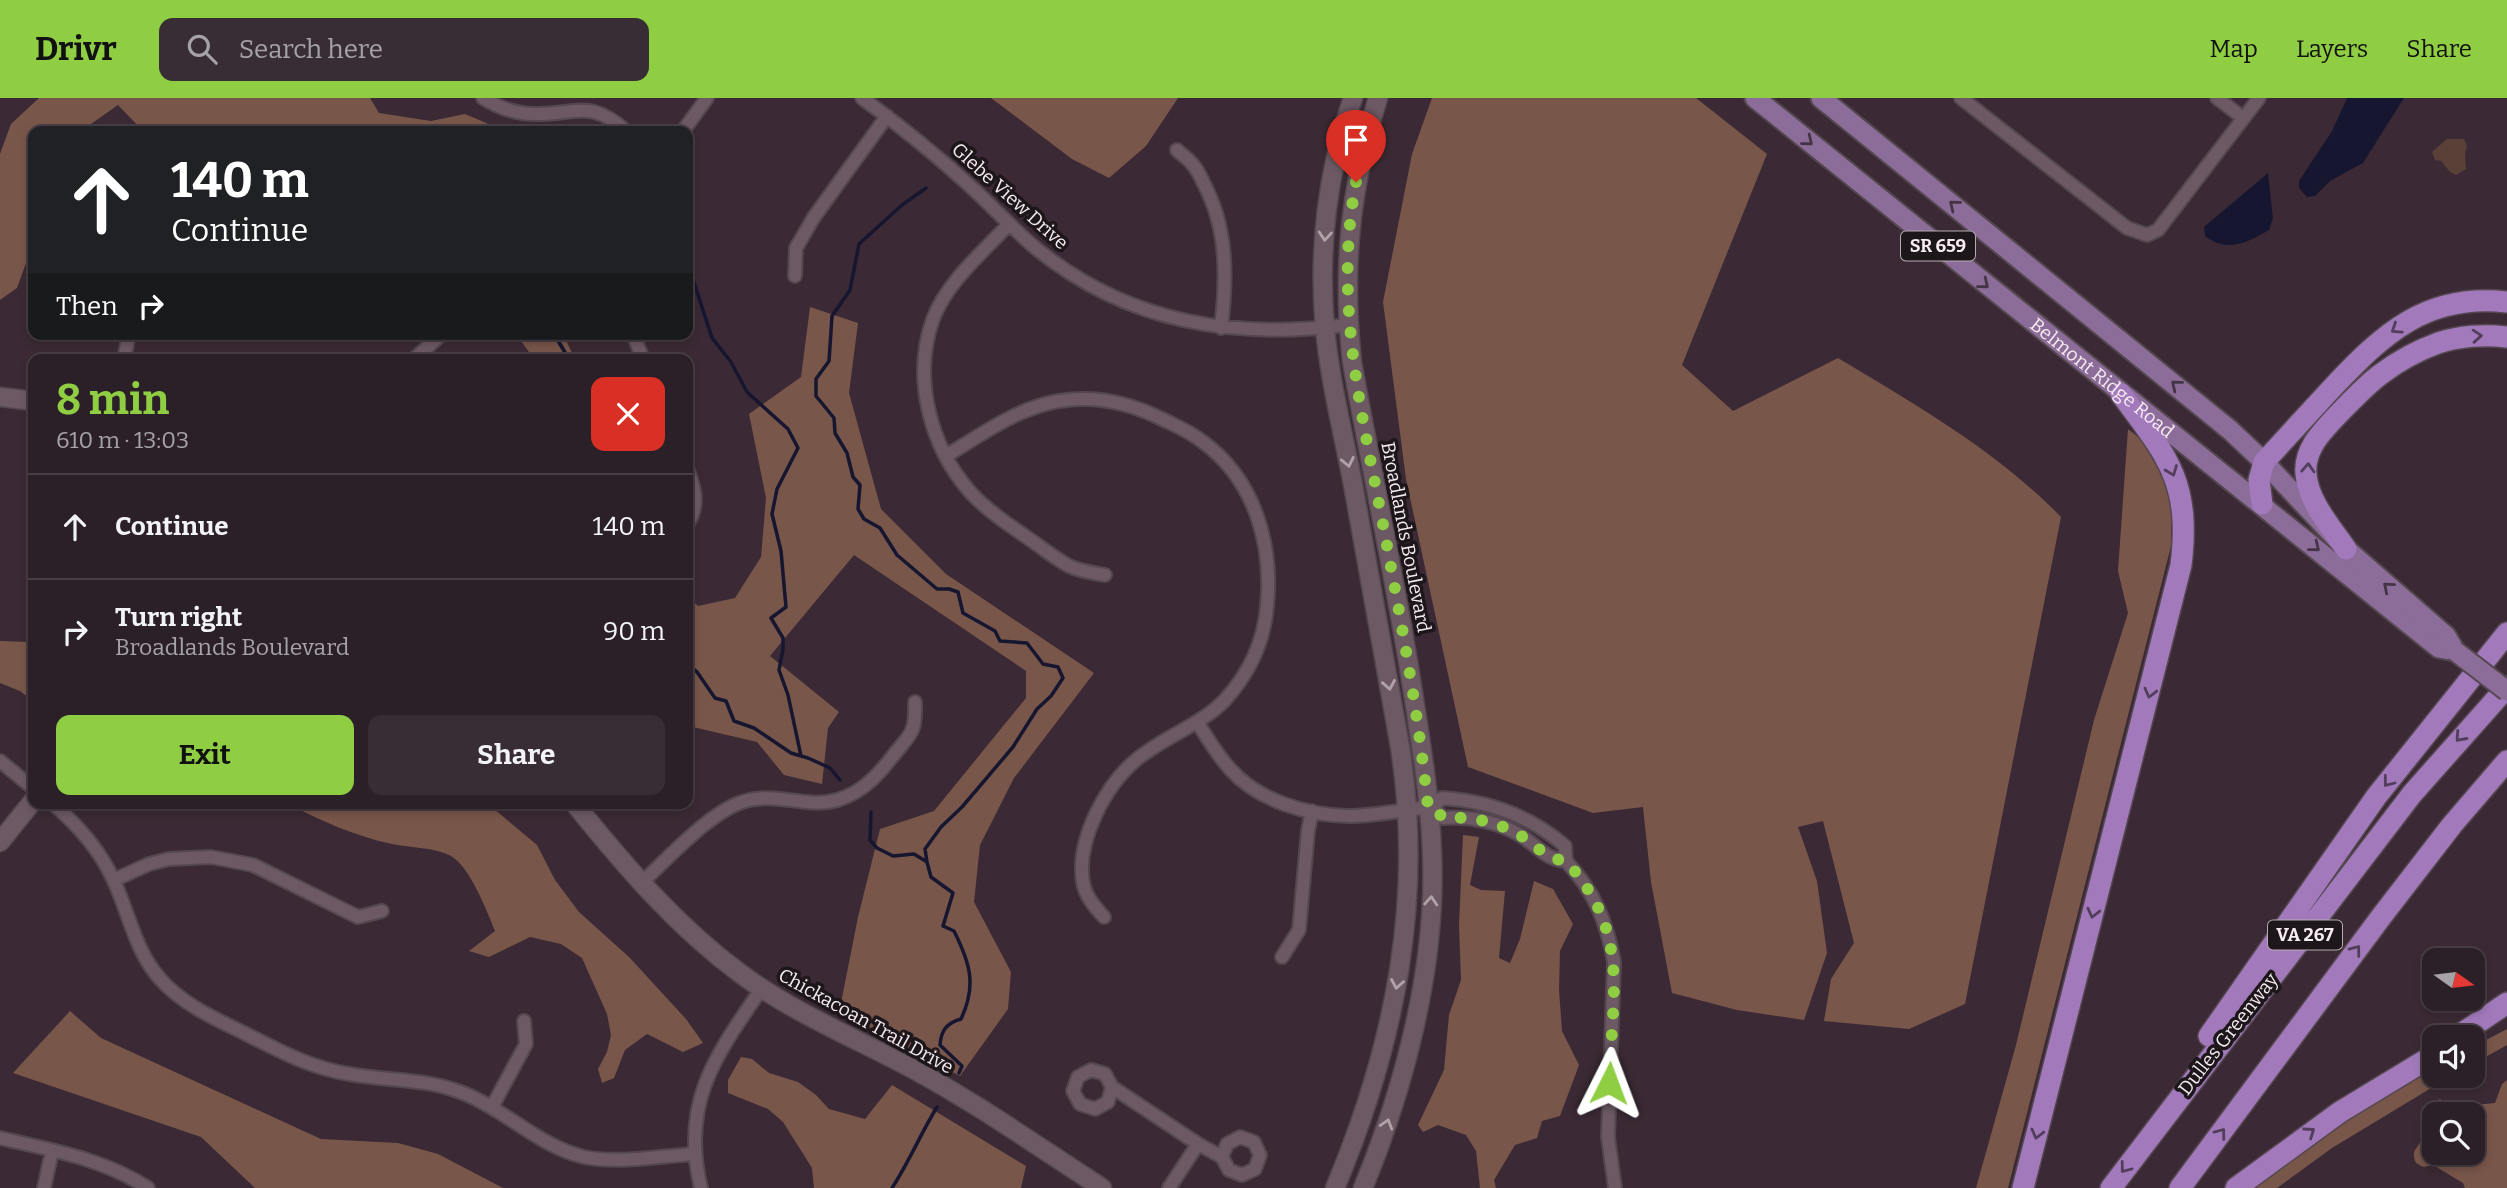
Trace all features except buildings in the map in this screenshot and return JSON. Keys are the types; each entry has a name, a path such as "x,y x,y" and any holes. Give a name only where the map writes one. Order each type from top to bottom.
{"highway":[{"path":"2262,504 2259,480 2264,462 2369,349 2398,326 2428,311 2456,304 2493,300 2507,302"},
{"path":"2346,550 2309,490 2306,464 2308,454 2319,436 2381,374 2422,350 2439,343 2480,335 2507,337"},
{"path":"2023,1188 2181,565 2183,517 2175,477 2162,449 2121,394"},
{"path":"2150,1135 2171,1091 2376,797 2507,633"},
{"name":"Dulles Greenway","path":"2111,1188 2412,794 2507,689"},
{"name":"VA 267","path":"2180,1188 2389,907 2452,825 2507,761"},
{"path":"2474,1025 2507,1003"},
{"path":"2485,1029 2507,1017"},
{"path":"2236,1188 2340,1112 2422,1061"}],"main road":[{"path":"1335,1188 1376,1079 1397,987 1407,907 1408,809 1399,741 1335,398 1325,327 1324,243 1328,200 1335,162 1353,98"},
{"name":"Broadlands Boulevard","path":"1363,1188 1399,1084 1420,996 1431,895 1432,853 1431,807 1422,748 1405,643 1356,386 1348,325 1347,270 1353,201 1360,163 1378,98"},
{"name":"Belmont Ridge Road","path":"1755,98 2439,648 2455,651"},
{"name":"Belmont Ridge Road","path":"1821,98 2178,387 2264,462 2346,550 2446,636 2455,651 2507,689"},
{"path":"0,397 28,400"},
{"path":"0,842 28,807"},
{"name":"Chickacoan Trail Drive","path":"579,809 641,883 678,922 762,988 814,1020 913,1069 954,1093 1102,1188"}],"street":[{"path":"484,98 500,107 533,115 578,109 591,111 620,126"},
{"path":"687,126 707,98"},
{"name":"Glebe View Drive","path":"862,98 943,162 1041,252 1097,289 1158,314 1221,328 1262,331 1348,325"},
{"path":"1961,98 2127,228 2147,235 2158,230 2259,98"},
{"path":"2217,98 2243,118"},
{"path":"795,276 796,248 822,206 887,116"},
{"path":"1177,150 1195,166 1211,197 1219,222 1226,286 1221,328"},
{"path":"1009,224 949,290 934,316 924,354 925,394 929,414 946,456 970,491 1002,521 1071,567 1105,575"},
{"path":"420,354 435,340"},
{"path":"946,456 1007,419 1029,409 1062,400 1096,399 1136,408 1203,441 1229,465 1248,493 1260,523 1266,554 1267,612 1257,650 1242,678 1222,703 1136,760 1108,792 1098,810 1085,850 1083,882 1090,901 1104,918"},
{"path":"693,484 693,514"},
{"path":"641,883 714,817 734,805 758,798 775,797 824,803 839,800 866,786 879,775 916,726 915,702"},
{"path":"1197,722 1220,758 1247,785 1281,803 1312,811 1351,816 1431,807 1442,799 1473,801 1515,813 1539,826 1565,846 1566,861 1583,879 1602,914 1614,962 1608,1138 1615,1188"},
{"path":"0,761 28,784"},
{"path":"1431,807 1443,818 1473,818 1510,830 1552,860 1566,861"},
{"path":"59,809 90,841 114,880 140,950 161,980 191,1005 317,1067 352,1075 429,1082 462,1092 492,1107 548,1144 588,1157 607,1159 695,1154"},
{"path":"1282,957 1299,930 1312,811"},
{"path":"114,880 140,867 169,859 211,857 253,866 358,916 382,911"},
{"path":"701,1188 695,1154 696,1114 709,1071 719,1051 762,988"},
{"path":"492,1107 526,1044 524,1021"},
{"path":"1112,1087 1222,1157"},
{"path":"0,1138 116,1170 148,1188"},
{"path":"1169,1188 1198,1144"},
{"path":"44,1188 52,1151"}],"shaded area":[{"path":"39,98 370,98 379,113 431,121 465,114 493,126 138,126 118,105 88,126 28,126 28,258 17,288 0,300 0,154 11,124"},
{"path":"991,98 1178,98 1146,146 1109,178 1072,159"},
{"path":"1432,98 1696,98 1767,154 1682,365 1733,411 1838,358 1955,430 2010,471 2061,517 1965,1004 1909,1029 1824,1021 1831,979 1854,943 1823,821 1798,827 1817,881 1827,953 1804,1020 1737,1010 1672,993 1651,882 1643,807 1593,813 1468,767 1406,479 1383,302 1412,154"},
{"path":"2347,98 2404,98 2363,163 2330,181 2315,196 2307,197 2299,188 2299,181 2332,131"},
{"path":"2447,139 2464,139 2467,146 2466,169 2456,175 2441,161 2435,160 2432,152"},
{"path":"2268,173 2273,218 2269,230 2245,242 2229,245 2205,236 2204,227"},
{"path":"810,307 858,323 849,393 881,509 946,574 1094,673 1014,778 980,845 974,902 1011,972 1008,1009 960,1076 839,1013 858,917 880,829 934,811 1026,698 1026,671 854,555 770,656 839,712 828,728 822,784 784,775 757,742 693,727 693,601 698,606 735,598 761,557 766,498 749,414 801,377"},
{"path":"520,340 566,340 573,354 530,354"},
{"path":"2128,429 2158,453 2171,493 2171,546 2008,1188 1976,1188 2016,1045 2094,720 2128,613 2118,571"},
{"path":"0,641 28,642 28,697 0,683"},
{"path":"299,809 494,809 537,845 555,880 579,912 629,957 686,1019 703,1043 683,1052 647,1034 625,1050 614,1078 602,1083 598,1069 607,1052 611,1035 607,1014 582,958 561,944 530,937 489,957 469,951 495,931 477,890 458,862 437,851 364,837"},
{"path":"1463,835 1479,837 1470,885 1481,890 1505,891 1499,958 1510,963 1520,939 1534,881 1553,889 1573,924 1560,951 1559,990 1562,1031 1579,1065 1560,1116 1542,1121 1537,1138 1515,1145 1494,1180 1496,1188 1480,1188 1476,1151 1466,1135 1438,1125 1423,1132 1418,1125 1444,1070 1449,1015 1461,980 1459,925"},
{"path":"70,1011 101,1038 321,1139 398,1143 438,1154 503,1188 255,1188 201,1137 13,1073"},
{"path":"2507,1029 2507,1045 2485,1057 2485,1041"},
{"path":"741,1057 752,1059 769,1073 798,1082 829,1109 865,1119 892,1085 1026,1166 1021,1188 814,1188 812,1168 783,1122 768,1109 728,1093 728,1080"},
{"path":"2422,1074 2422,1088 2431,1088 2332,1148 2277,1188 2249,1188 2343,1117"},
{"path":"2507,1080 2507,1188 2465,1188 2463,1183 2433,1165 2485,1165 2485,1104 2495,1103 2502,1084"},
{"path":"2422,1135 2422,1165 2433,1165 2423,1167 2416,1163 2414,1152"}],"waterway":[{"path":"926,188 902,205 859,244 850,290 832,316 829,361 816,379 816,396 834,418 835,433 847,453 853,477 860,485 858,509 864,519 880,528 897,555 937,589 958,592 963,613 995,631 1000,641 1027,643 1043,664 1058,667 1063,678 1051,696 1037,709 1013,747 962,807 941,827 925,849 927,862"},
{"path":"693,279 712,338 731,362 747,392 788,429 798,448 777,489 772,514 781,551 786,607 771,618 783,638 779,670 788,695 801,756"},
{"path":"558,340 566,354"},
{"path":"693,669 715,698 726,701 734,721 754,728 791,753 830,768 840,780"},
{"path":"871,812 870,840 877,848 893,856 914,854 927,862 931,877 953,893 943,926 954,931 960,943 970,974 970,985 961,1019 946,1028 940,1045 962,1066 959,1073"},
{"path":"892,1188 937,1107"}],"route":[{"path":"1356,182 1347,270 1352,362 1403,631 1422,748 1428,807 1433,807 1443,818 1473,818 1510,830 1552,860 1566,861 1583,879 1602,914 1614,962 1609,1083"}]}
